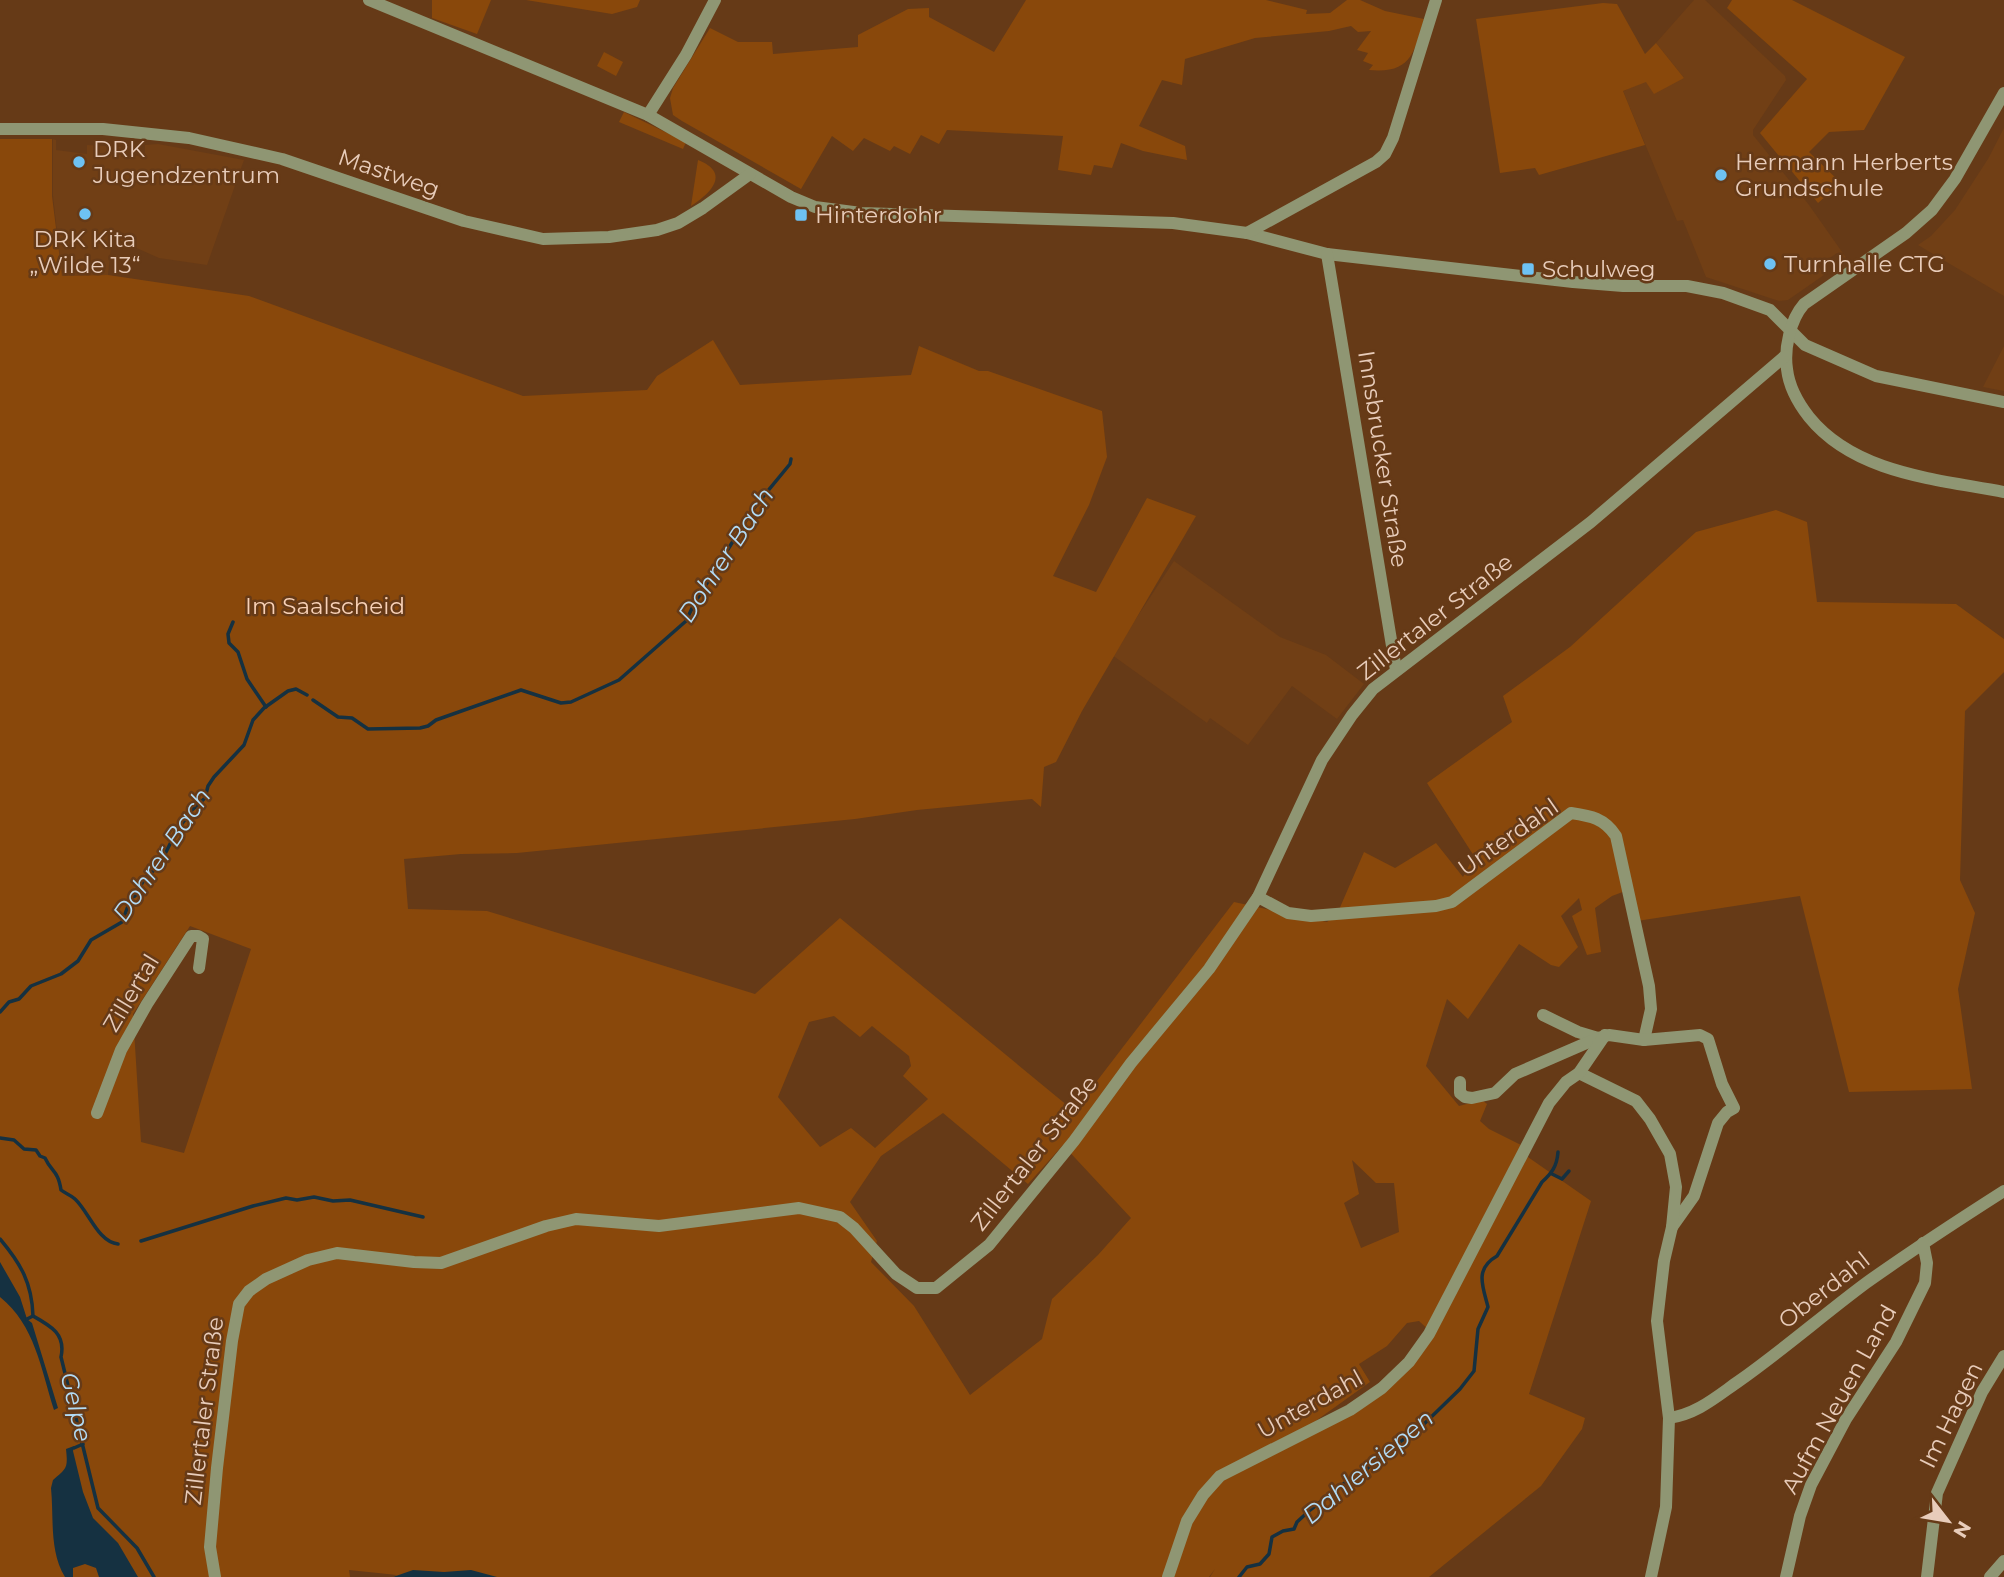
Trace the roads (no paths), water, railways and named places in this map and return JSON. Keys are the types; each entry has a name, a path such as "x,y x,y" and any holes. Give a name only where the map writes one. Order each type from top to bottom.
{"street":[{"path":"369,0 648,115 791,197 815,207 861,213 1162,222 1247,233 1327,254 1573,282 1623,286 1687,286 1723,293 1770,310 1782,319 1805,345 1876,376 2004,402"},
{"path":"648,115 715,0"},
{"path":"1247,233 1376,162 1385,154 1393,138 1436,0"},
{"path":"2004,93 1955,179 1932,210 1906,233 1804,304 1797,312 1785,356 1788,377 1795,396 1814,422 1851,453 1888,467 2004,492"},
{"name":"Mastweg","path":"0,129 103,129 189,138 282,159 464,221 543,239 609,237 657,230 677,223 703,208 750,174"},
{"name":"Innsbrucker Straße","path":"1327,254 1396,670"},
{"name":"Zillertaler Straße","path":"215,1577 210,1547 232,1341 239,1304 249,1291 266,1279 308,1260 337,1253 441,1263 546,1226 576,1219 659,1226 799,1208 840,1217 854,1228 896,1274 916,1287 936,1288 989,1245 1074,1141 1130,1063 1209,969 1258,897 1322,760 1373,689 1591,522 1785,356"},
{"name":"Unterdahl","path":"1258,897 1289,912 1311,916 1436,906 1452,902 1571,813 1597,817 1616,836 1649,986 1651,1009 1644,1040"},
{"name":"Zillertal","path":"97,1113 121,1050 191,936 202,939 199,968"},
{"path":"1543,1015 1578,1032 1601,1037 1644,1040 1705,1036 1710,1044 1722,1084 1734,1108 1727,1112 1718,1124 1694,1196 1672,1227"},
{"path":"1460,1082 1460,1093 1465,1097 1492,1094 1515,1074 1601,1037"},
{"name":"Unterdahl","path":"1168,1577 1187,1521 1220,1476 1350,1410 1382,1388 1409,1362 1429,1334 1549,1103 1566,1082 1579,1073 1601,1037"},
{"path":"1579,1073 1636,1101 1670,1154 1676,1187 1657,1321 1669,1418 1666,1507 1651,1577"},
{"name":"Oberdahl","path":"1669,1418 1686,1416 1701,1408 1767,1361 1864,1285 2004,1191"},
{"name":"Aufm Neuen Land","path":"1786,1577 1800,1516 1811,1485 1846,1419 1896,1342 1925,1283 1927,1263 1923,1243"},
{"name":"Im Hagen","path":"1927,1577 1937,1493 1982,1392 2004,1356"},
{"path":"1990,1577 2004,1561"}],"water":[{"path":"0,1262 20,1297 27,1319 32,1323 58,1408 54,1410 29,1334 12,1308 0,1297"},
{"path":"74,1446 83,1492 93,1518 118,1543 138,1577 99,1577 96,1568 85,1564 73,1568 73,1577 65,1577 60,1567 54,1545 51,1488 53,1480 65,1467 66,1449"},
{"path":"413,1570 471,1570 497,1577 393,1577"}],"waterway":[{"name":"Dohrer Bach","path":"313,700 338,717 352,718 368,729 420,728 521,690 561,703 571,702 619,680 686,621 753,509 790,464 791,459"},
{"path":"233,622 228,634 229,643 238,652 247,679 266,707"},
{"name":"Dohrer Bach","path":"0,1012 9,1002 19,999 31,986 61,974 78,961 91,940 122,922 131,898 135,896 145,878 159,866 176,832 192,810 205,798 214,777 244,745 253,720 264,708 288,691 296,689 307,695"},
{"path":"0,1138 14,1140 24,1149 36,1150 45,1158 56,1175 61,1190 75,1199 105,1238 118,1244"},
{"name":"Dahlersiepen","path":"1239,1577 1247,1567 1260,1564 1269,1554 1272,1537 1294,1529 1297,1522 1310,1510 1350,1479 1363,1474 1372,1463 1424,1424 1460,1389 1474,1371 1478,1329 1488,1307 1482,1279 1485,1267 1497,1256 1542,1182 1553,1169 1558,1152"},
{"path":"1552,1174 1562,1179 1569,1171"},
{"path":"141,1241 286,1198 350,1200 423,1217"},
{"name":"Gelpe","path":"0,1239 24,1274 33,1316 51,1327 61,1342 61,1357 98,1508 137,1548 154,1577"},
{"name":"Gelpe","path":"27,1319 33,1316"},
{"path":"74,1448 83,1444"}],"place":[{"name":"DRK Jugendzentrum","path":"79,162"},
{"name":"Hermann Herberts Grundschule","path":"1721,175"},
{"name":"DRK Kita „Wilde 13“","path":"85,214"},
{"name":"Hinterdohr","path":"801,215"},
{"name":"Turnhalle CTG","path":"1770,264"},
{"name":"Schulweg","path":"1528,269"}],"park label":[{"name":"Im Saalscheid","path":"325,606"}]}
